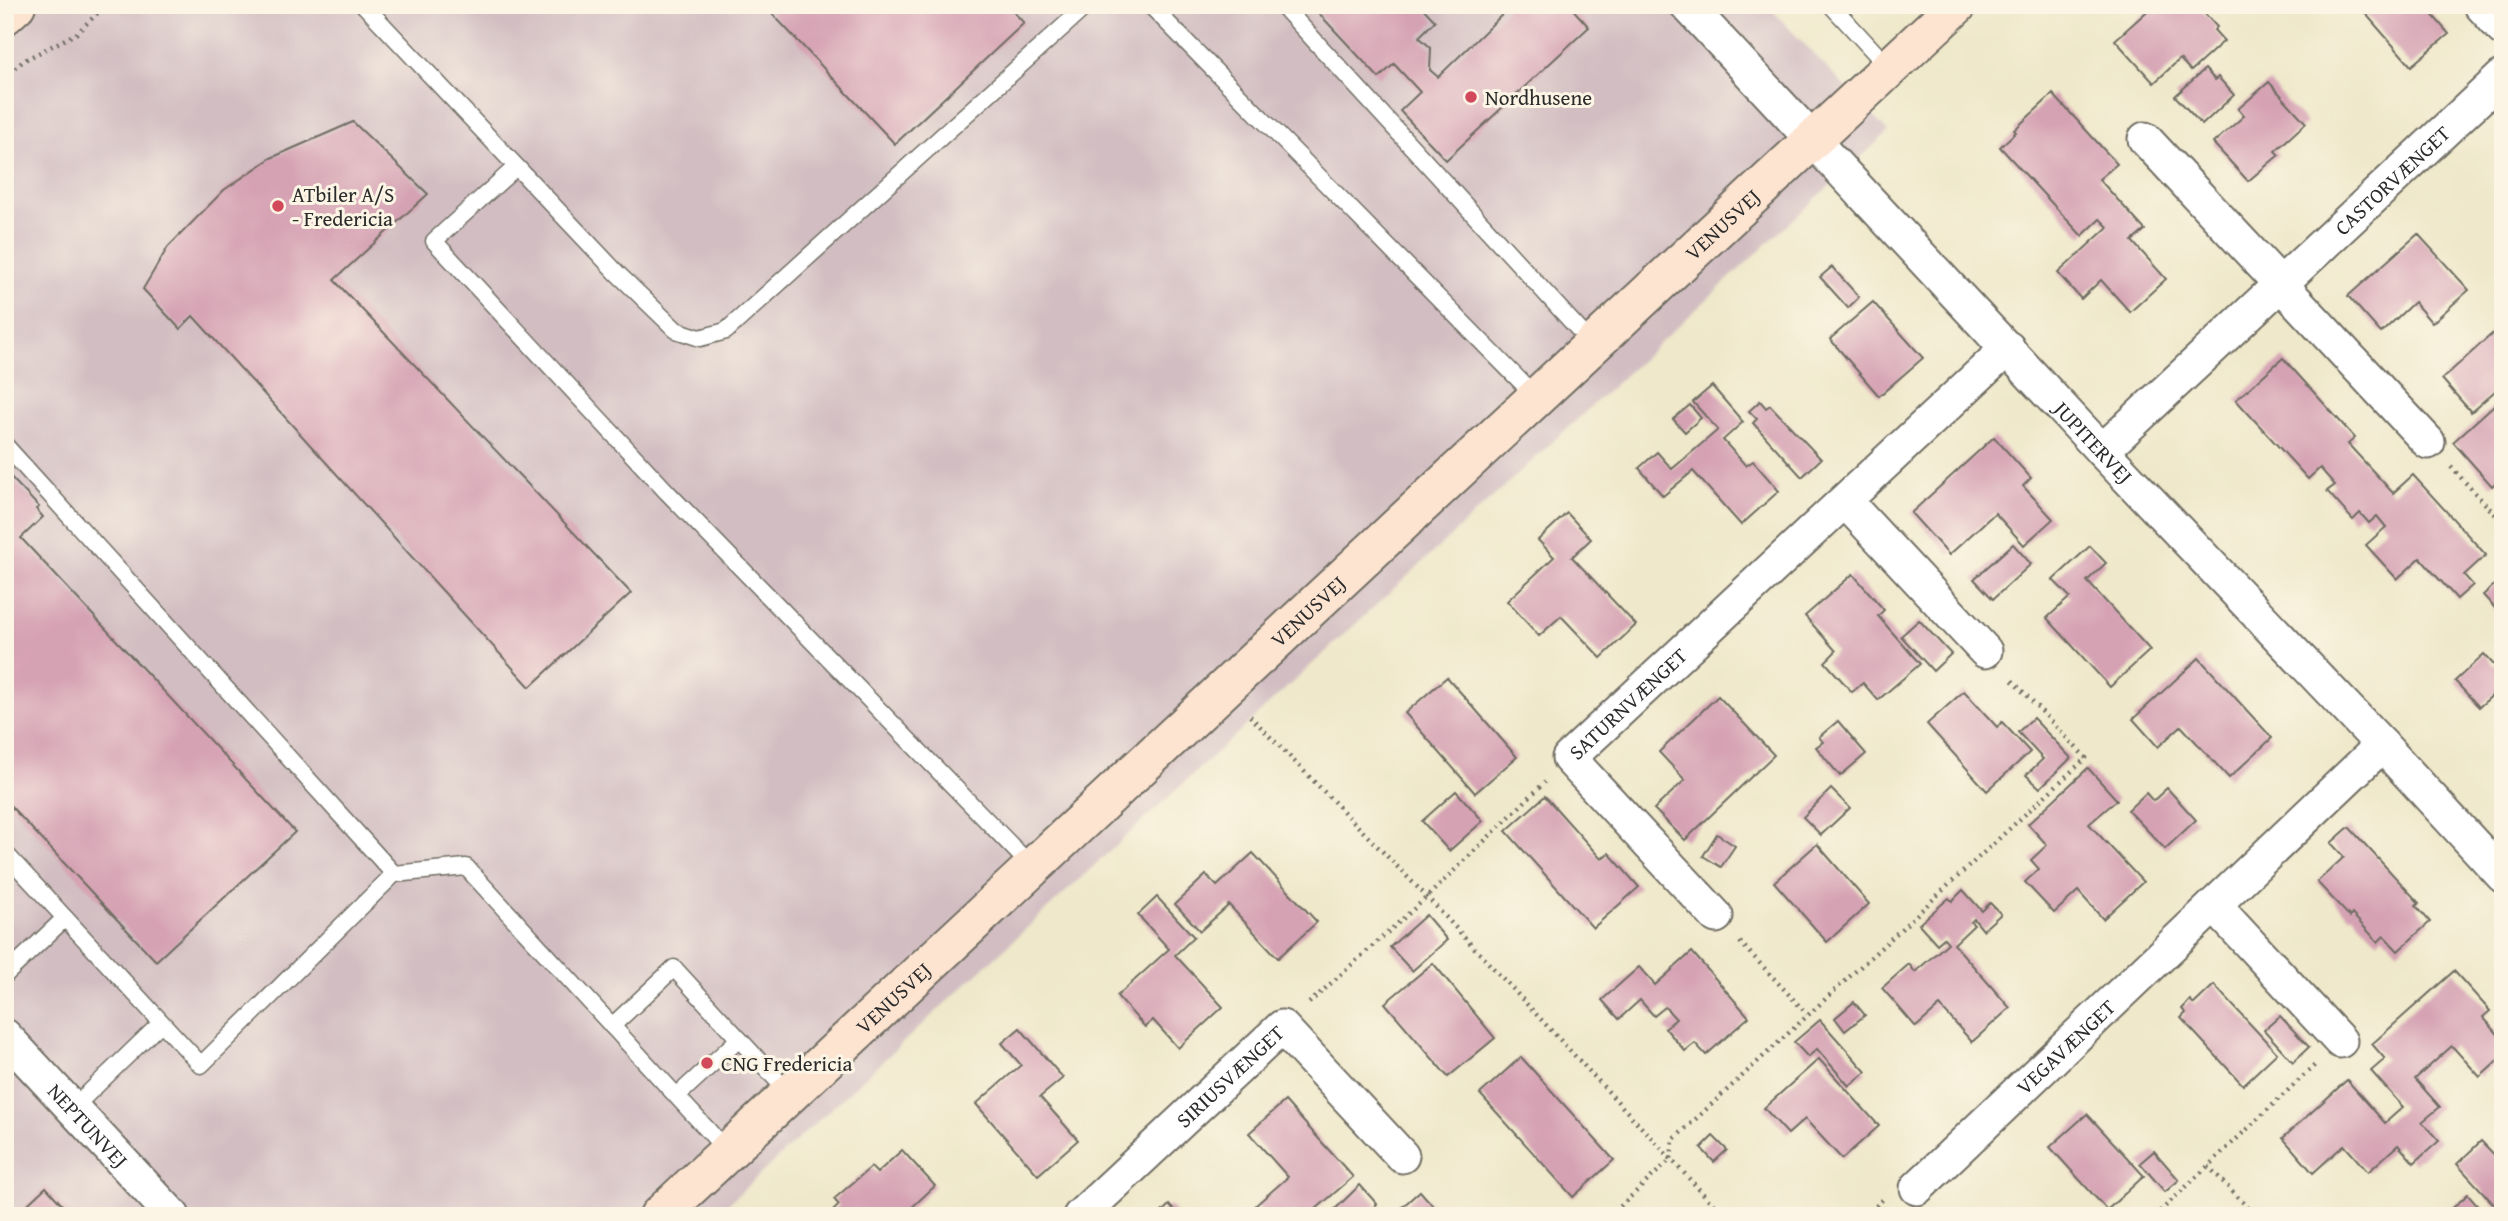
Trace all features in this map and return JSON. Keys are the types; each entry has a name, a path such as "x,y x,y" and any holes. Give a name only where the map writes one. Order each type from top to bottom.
{"street":[{"path":"5,15 16,5"},
{"name":"JUPITERVEJ","path":"1687,5 2102,451 2502,873"},
{"name":"VENUSVEJ","path":"659,1216 1957,5"},
{"path":"2481,5 2503,29"},
{"name":"CASTORVÆNGET","path":"2102,451 2503,76"},
{"path":"2146,139 2428,442"},
{"name":"SATURNVÆNGET","path":"1716,916 1569,758 2008,348"},
{"path":"1845,501 1985,651"},
{"name":"VEGAVÆNGET","path":"1917,1188 2382,745"},
{"path":"2214,905 2340,1041"},
{"name":"SIRIUSVÆNGET","path":"1080,1216 1282,1027 1402,1156"},
{"name":"NEPTUNVEJ","path":"5,1036 173,1216"}],"lane":[{"path":"365,5 617,273 676,330 700,338 726,331 1085,7 1110,5"},
{"path":"1150,5 1537,398"},
{"path":"1282,5 1593,345"},
{"path":"1831,5 1890,69"},
{"path":"516,167 434,241 667,492 1033,868"},
{"path":"5,445 394,874"},
{"path":"5,853 201,1065 394,874 466,867 728,1152"},
{"path":"5,975 65,918"},
{"path":"611,1026 674,968 790,1094"},
{"path":"73,1108 161,1023"},
{"path":"677,1096 739,1038"}],"path":[{"path":"5,78 23,61 76,33 106,5"},
{"path":"2428,442 2503,523"},
{"path":"1610,1216 1671,1159 1673,1140 2086,758 1985,651"},
{"path":"1227,688 1427,897 1724,1216"},
{"path":"1282,1027 1427,897 1569,758"},
{"path":"1716,916 1807,1014"},
{"path":"2155,1216 2340,1041"},
{"path":"2208,1166 2256,1216"}],"shaded area":[{"path":"5,5 1767,5 1888,132 715,1216 5,1216"}],"building":[{"path":"764,5 1007,5 1024,23 895,144"},
{"path":"1311,5 1420,5 1435,21 1419,37 1431,48 1430,70 1438,77 1507,10 1503,5 1569,5 1589,27 1446,160 1400,111 1420,92 1394,64 1379,78"},
{"path":"2154,5 2197,5 2217,27 2214,30 2224,41 2191,71 2180,59 2154,83 2115,40"},
{"path":"2358,5 2424,5 2449,34 2411,66"},
{"path":"2205,69 2215,80 2218,77 2234,95 2202,125 2175,96"},
{"path":"2269,82 2306,123 2275,151 2279,155 2248,181 2213,143 2244,116 2238,109"},
{"path":"2053,94 2117,164 2099,179 2145,230 2132,241 2166,279 2130,312 2101,280 2081,299 2058,273 2108,227 2100,219 2082,236 2000,147 2016,132 2014,130"},
{"path":"353,122 428,194 334,280 631,593 530,687 193,316 180,329 143,289 168,247 224,190 271,158"},
{"path":"2418,234 2469,290 2432,323 2414,302 2381,333 2348,296"},
{"path":"1832,267 1859,297 1848,308 1820,277"},
{"path":"1873,302 1923,358 1879,396 1830,339"},
{"path":"2503,324 2503,384 2471,412 2442,379"},
{"path":"2283,358 2355,438 2348,444 2393,493 2413,475 2486,555 2464,575 2473,585 2457,599 2420,558 2397,579 2366,545 2386,527 2377,516 2369,523 2360,513 2353,520 2327,491 2335,485 2320,468 2308,479 2236,400"},
{"path":"1712,386 1743,422 1723,440 1746,466 1753,461 1779,491 1741,525 1693,471 1663,496 1639,468 1657,452 1672,469 1718,430 1693,402"},
{"path":"2503,397 2503,476 2492,486 2453,442"},
{"path":"1760,401 1766,408 1770,405 1821,459 1802,477 1753,423 1757,419 1749,411"},
{"path":"1690,405 1701,418 1685,432 1673,419"},
{"path":"1994,437 2031,478 2023,486 2053,519 2024,545 1995,513 1949,555 1911,513"},
{"path":"5,471 39,507 36,509 43,517 21,538 295,832 156,961 5,800"},
{"path":"1567,513 1591,539 1572,557 1636,625 1601,658 1561,616 1539,636 1507,601 1554,557 1538,540"},
{"path":"2013,544 2031,564 1993,599 1974,579"},
{"path":"2090,546 2106,563 2087,581 2150,650 2110,687 2047,618 2070,597 2053,580"},
{"path":"1853,574 1884,610 1878,616 1920,664 1878,700 1863,683 1852,692 1825,662 1836,651 1805,616"},
{"path":"2501,579 2503,581 2503,617 2483,595"},
{"path":"1919,620 1951,654 1933,671 1901,636"},
{"path":"2484,654 2494,665 2503,657 2503,686 2479,707 2455,681"},
{"path":"2199,658 2272,738 2229,778 2181,726 2158,747 2133,719"},
{"path":"1447,677 1517,757 1475,793 1405,713"},
{"path":"1964,691 1997,727 2002,722 2030,752 1987,791 1927,724"},
{"path":"1718,696 1774,755 1685,840 1654,809 1685,780 1659,752"},
{"path":"2033,718 2071,758 2040,788 2026,775 2043,759 2018,732"},
{"path":"1838,721 1866,754 1840,776 1816,747 1823,742 1819,737"},
{"path":"2088,768 2117,800 2089,824 2143,882 2103,919 2078,891 2054,913 2025,882 2039,869 2031,860 2047,845 2028,824"},
{"path":"2167,788 2196,820 2165,849 2128,810 2146,793 2153,801"},
{"path":"1831,789 1850,808 1821,835 1803,817"},
{"path":"1456,791 1483,821 1449,851 1422,821"},
{"path":"1545,796 1601,859 1609,853 1639,887 1593,928 1506,831"},
{"path":"2349,827 2419,903 2416,906 2430,922 2398,951 2384,936 2378,942 2317,882 2344,857 2331,843"},
{"path":"1717,834 1735,846 1721,867 1703,856"},
{"path":"1817,844 1869,904 1827,942 1774,882"},
{"path":"1253,853 1317,922 1278,958 1229,905 1200,931 1175,904 1206,875 1217,886"},
{"path":"1963,890 1982,911 1990,903 2001,914 1983,930 1974,919 1971,922 1974,925 1954,944 2010,1008 1972,1042 1940,1006 1916,1027 1882,988 1909,964 1915,972 1948,943 1944,938 1937,944 1919,924 1949,898 1952,901"},
{"path":"1157,897 1194,937 1175,955 1223,1007 1178,1048 1153,1020 1145,1027 1117,996 1169,949 1138,915"},
{"path":"1426,915 1447,940 1412,971 1390,947"},
{"path":"1692,952 1749,1017 1706,1055 1695,1043 1685,1051 1665,1028 1676,1019 1665,1007 1654,1016 1640,1000 1619,1019 1602,1000 1639,967 1655,985"},
{"path":"1433,963 1495,1038 1448,1077 1385,1003"},
{"path":"2454,971 2490,1011 2483,1017 2503,1040 2503,1056 2480,1077 2452,1046 2415,1079 2440,1107 2422,1122 2439,1141 2414,1163 2398,1145 2368,1172 2344,1145 2313,1173 2283,1138 2347,1080 2385,1123 2403,1107 2371,1071 2385,1059 2372,1044"},
{"path":"2214,985 2277,1053 2243,1085 2181,1018 2186,1013 2182,1009 2190,1000 2194,1004"},
{"path":"1854,1002 1865,1015 1845,1031 1835,1018"},
{"path":"2280,1016 2309,1047 2293,1062 2264,1030"},
{"path":"1820,1020 1866,1072 1849,1086 1817,1049 1808,1057 1794,1042"},
{"path":"1020,1028 1063,1078 1040,1097 1078,1140 1038,1175 976,1104 1021,1065 1002,1043"},
{"path":"1521,1057 1614,1160 1573,1197 1480,1094"},
{"path":"1819,1059 1879,1126 1842,1159 1805,1119 1788,1134 1764,1108"},
{"path":"1285,1101 1353,1177 1308,1216 1265,1216 1256,1205 1288,1177 1249,1133"},
{"path":"2087,1114 2144,1176 2107,1210 2050,1147"},
{"path":"1713,1136 1727,1150 1714,1162 1701,1148"},
{"path":"2481,1141 2503,1164 2503,1207 2499,1210 2457,1164"},
{"path":"902,1150 935,1186 910,1209 916,1216 828,1216 839,1205 834,1199 871,1167 877,1173"},
{"path":"2154,1151 2179,1180 2165,1192 2140,1163"},
{"path":"1360,1185 1377,1204 1365,1216 1328,1216"},
{"path":"46,1187 72,1216 15,1216"},
{"path":"1420,1191 1442,1216 1392,1216"},
{"path":"2468,1194 2487,1216 2444,1216"},
{"path":"1169,1205 1179,1216 1158,1216"}],"place":[{"name":"Nordhusene","path":"1471,97"},
{"name":"ATbiler A/S - Fredericia","path":"278,206"},
{"name":"CNG Fredericia","path":"707,1063"}]}
